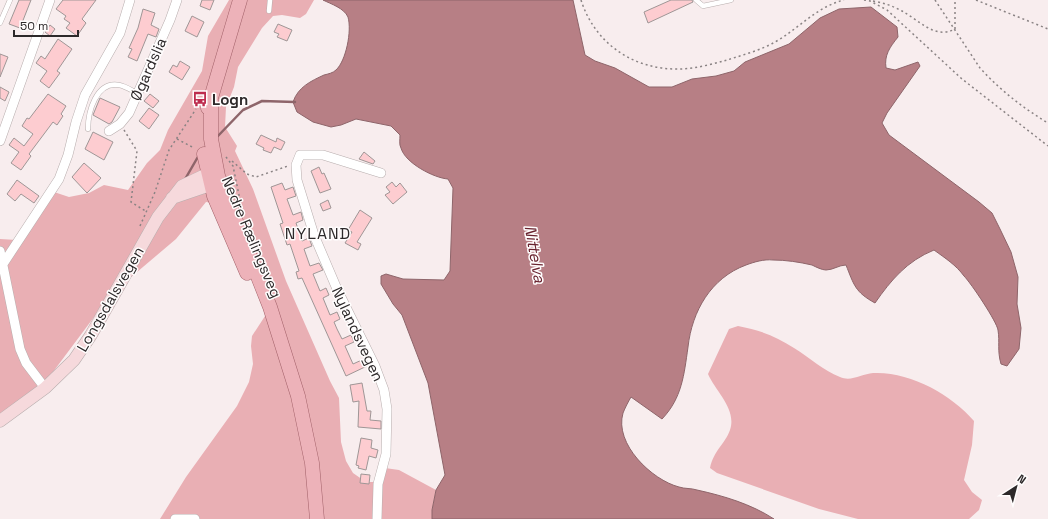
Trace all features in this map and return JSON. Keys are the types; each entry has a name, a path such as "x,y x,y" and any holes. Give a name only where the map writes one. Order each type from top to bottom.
{"main road":[{"name":"Nedre Rælingsveg","path":"240,0 204,103 211,139 212,178 241,261 279,336 293,380 306,428 314,484 317,519"},
{"name":"Longsdalsvegen","path":"0,421 45,388 70,364 86,344 151,228 182,186 189,181 212,178"}],"street":[{"path":"0,141 50,0"},
{"path":"3,264 59,179 68,155 85,95 120,33 130,0"},
{"name":"Øgardslia","path":"110,131 120,124 129,113 170,20 177,0"},
{"name":"Nylandsvegen","path":"377,519 378,484 387,446 387,409 384,390 375,366 337,289 314,235 297,180 296,165 300,154 323,155 381,173"},
{"path":"0,251 20,349 26,363 45,388"},
{"path":"175,519 195,519"}],"lane":[{"path":"0,23 10,0"},
{"path":"269,11 270,0"},
{"path":"696,0 703,6 707,7 731,0"},
{"path":"88,129 90,108 105,88 120,86 137,93"}],"path":[{"path":"581,0 584,10 601,39 623,55 651,67 680,69 706,65 763,48 776,42 820,10 844,0"},
{"path":"864,0 888,4 903,11 933,31 948,33 955,29"},
{"path":"935,0 980,68 988,77 1014,100 1048,123"},
{"path":"955,0 955,29"},
{"path":"976,0 1048,29"},
{"path":"870,1 887,10 962,79 1048,146"},
{"path":"138,231 147,212 167,155 194,113 204,103"},
{"path":"120,124 137,151 131,202 147,212"},
{"path":"177,139 198,149"},
{"path":"230,160 247,174 256,177 279,168 296,165"}],"shaded area":[{"path":"229,0 314,0 306,14 300,18 282,15 273,16 262,28 238,67 234,87 226,107 225,127 237,146 235,151 253,189 286,281 339,398 341,442 346,461 353,473 366,482 375,482 378,467 399,470 436,490 432,510 432,519 160,519 186,477 237,406 249,382 253,364 251,346 252,336 267,313 269,285 266,274 253,264 213,203 206,202 176,239 117,289 106,301 38,392 0,423 0,239 17,240 54,192 69,197 89,193 104,185 128,190 147,163 160,150 168,130 202,71 208,36"},
{"path":"738,326 753,329 781,340 840,377 848,379 873,373 887,373 901,376 928,386 954,402 974,421 972,445 964,480 972,492 982,500 979,510 969,519 858,519 819,509 717,473 710,468 714,456 730,430 731,415 725,401 708,374 729,329"}],"water":[{"name":"Nittelva","path":"323,0 573,0 585,55 595,61 615,68 649,87 672,87 692,79 716,76 734,71 745,62 789,44 820,18 839,9 871,7 897,27 898,37 888,51 886,68 895,70 918,62 920,66 887,113 882,123 889,135 992,213 1011,252 1018,277 1017,304 1021,328 1019,349 1007,366 1001,364 998,330 989,311 961,272 934,250 924,254 900,272 875,303 859,291 851,278 846,265 826,270 797,262 763,260 756,262 746,265 723,278 705,297 690,334 681,386 669,411 662,419 631,397 623,413 622,425 624,437 630,448 647,469 658,477 679,487 695,489 737,501 774,519 432,519 432,510 436,490 445,475 428,383 402,315 393,304 381,284 381,276 386,274 403,279 444,280 450,271 453,188 448,179 428,173 408,159 400,147 400,135 391,126 356,119 331,127 313,122 297,112 293,102 298,92 310,82 332,73 340,66 349,38 348,17 344,11"}],"building":[{"path":"19,0 31,0 20,28 9,24"},
{"path":"63,0 96,0 82,19 86,23 77,36 66,28 70,23 64,19 66,16 56,9"},
{"path":"202,0 214,0 210,10 200,6"},
{"path":"671,0 692,0 693,2 648,23 644,12"},
{"path":"143,9 155,13 151,25 159,29 156,37 148,34 137,61 128,57 132,49 129,48 138,28"},
{"path":"192,16 204,22 197,37 185,31"},
{"path":"278,24 292,30 287,41 277,37 279,34 274,32"},
{"path":"50,25 55,29 50,36 45,32"},
{"path":"58,39 72,49 57,71 60,73 49,88 40,81 47,71 36,63 41,56 45,59"},
{"path":"0,54 8,57 0,77"},
{"path":"180,61 190,67 182,80 169,72 173,65 177,67"},
{"path":"0,87 9,92 5,101 0,98"},
{"path":"48,94 66,106 61,114 63,116 57,125 53,122 29,154 31,156 21,170 11,163 19,152 9,145 14,138 24,146 33,134 22,126"},
{"path":"150,94 159,101 153,108 144,101"},
{"path":"100,98 120,107 112,122 109,124 93,115"},
{"path":"149,108 159,115 149,129 139,121"},
{"path":"93,132 113,142 104,160 85,149"},
{"path":"261,135 276,142 277,138 285,142 281,150 274,147 271,153 263,150 264,148 256,144"},
{"path":"364,152 375,161 373,164 359,159"},
{"path":"84,163 101,178 87,193 72,177"},
{"path":"319,167 322,174 324,173 331,189 320,193 311,171"},
{"path":"17,180 39,196 34,203 21,194 15,201 7,194"},
{"path":"392,182 396,187 400,183 407,192 393,204 385,195 390,192 386,187"},
{"path":"282,183 285,190 293,187 296,196 287,199 293,215 301,212 303,220 296,223 302,241 309,238 312,246 304,249 310,266 319,263 323,270 313,274 320,291 326,288 329,295 323,298 330,315 337,312 340,319 334,322 342,339 351,335 354,342 345,346 353,364 364,359 367,366 346,376 302,278 298,279 296,272 299,271 290,244 287,245 280,224 283,223 271,187"},
{"path":"328,200 331,208 323,211 320,204"},
{"path":"360,210 372,218 357,242 361,244 358,250 345,243 352,232 348,230"},
{"path":"362,383 367,411 371,411 370,420 381,421 381,429 358,427 359,401 353,402 350,385"},
{"path":"361,438 372,440 371,448 378,450 376,458 369,456 366,470 358,468 359,466 356,465"},
{"path":"361,474 370,475 369,484 360,483"}],"waterway":[{"path":"216,138 243,110 262,101 295,102"},
{"path":"184,181 199,155"}],"place":[{"name":"Logn","path":"200,99"}],"district":[{"name":"NYLAND","path":"318,233"}]}
